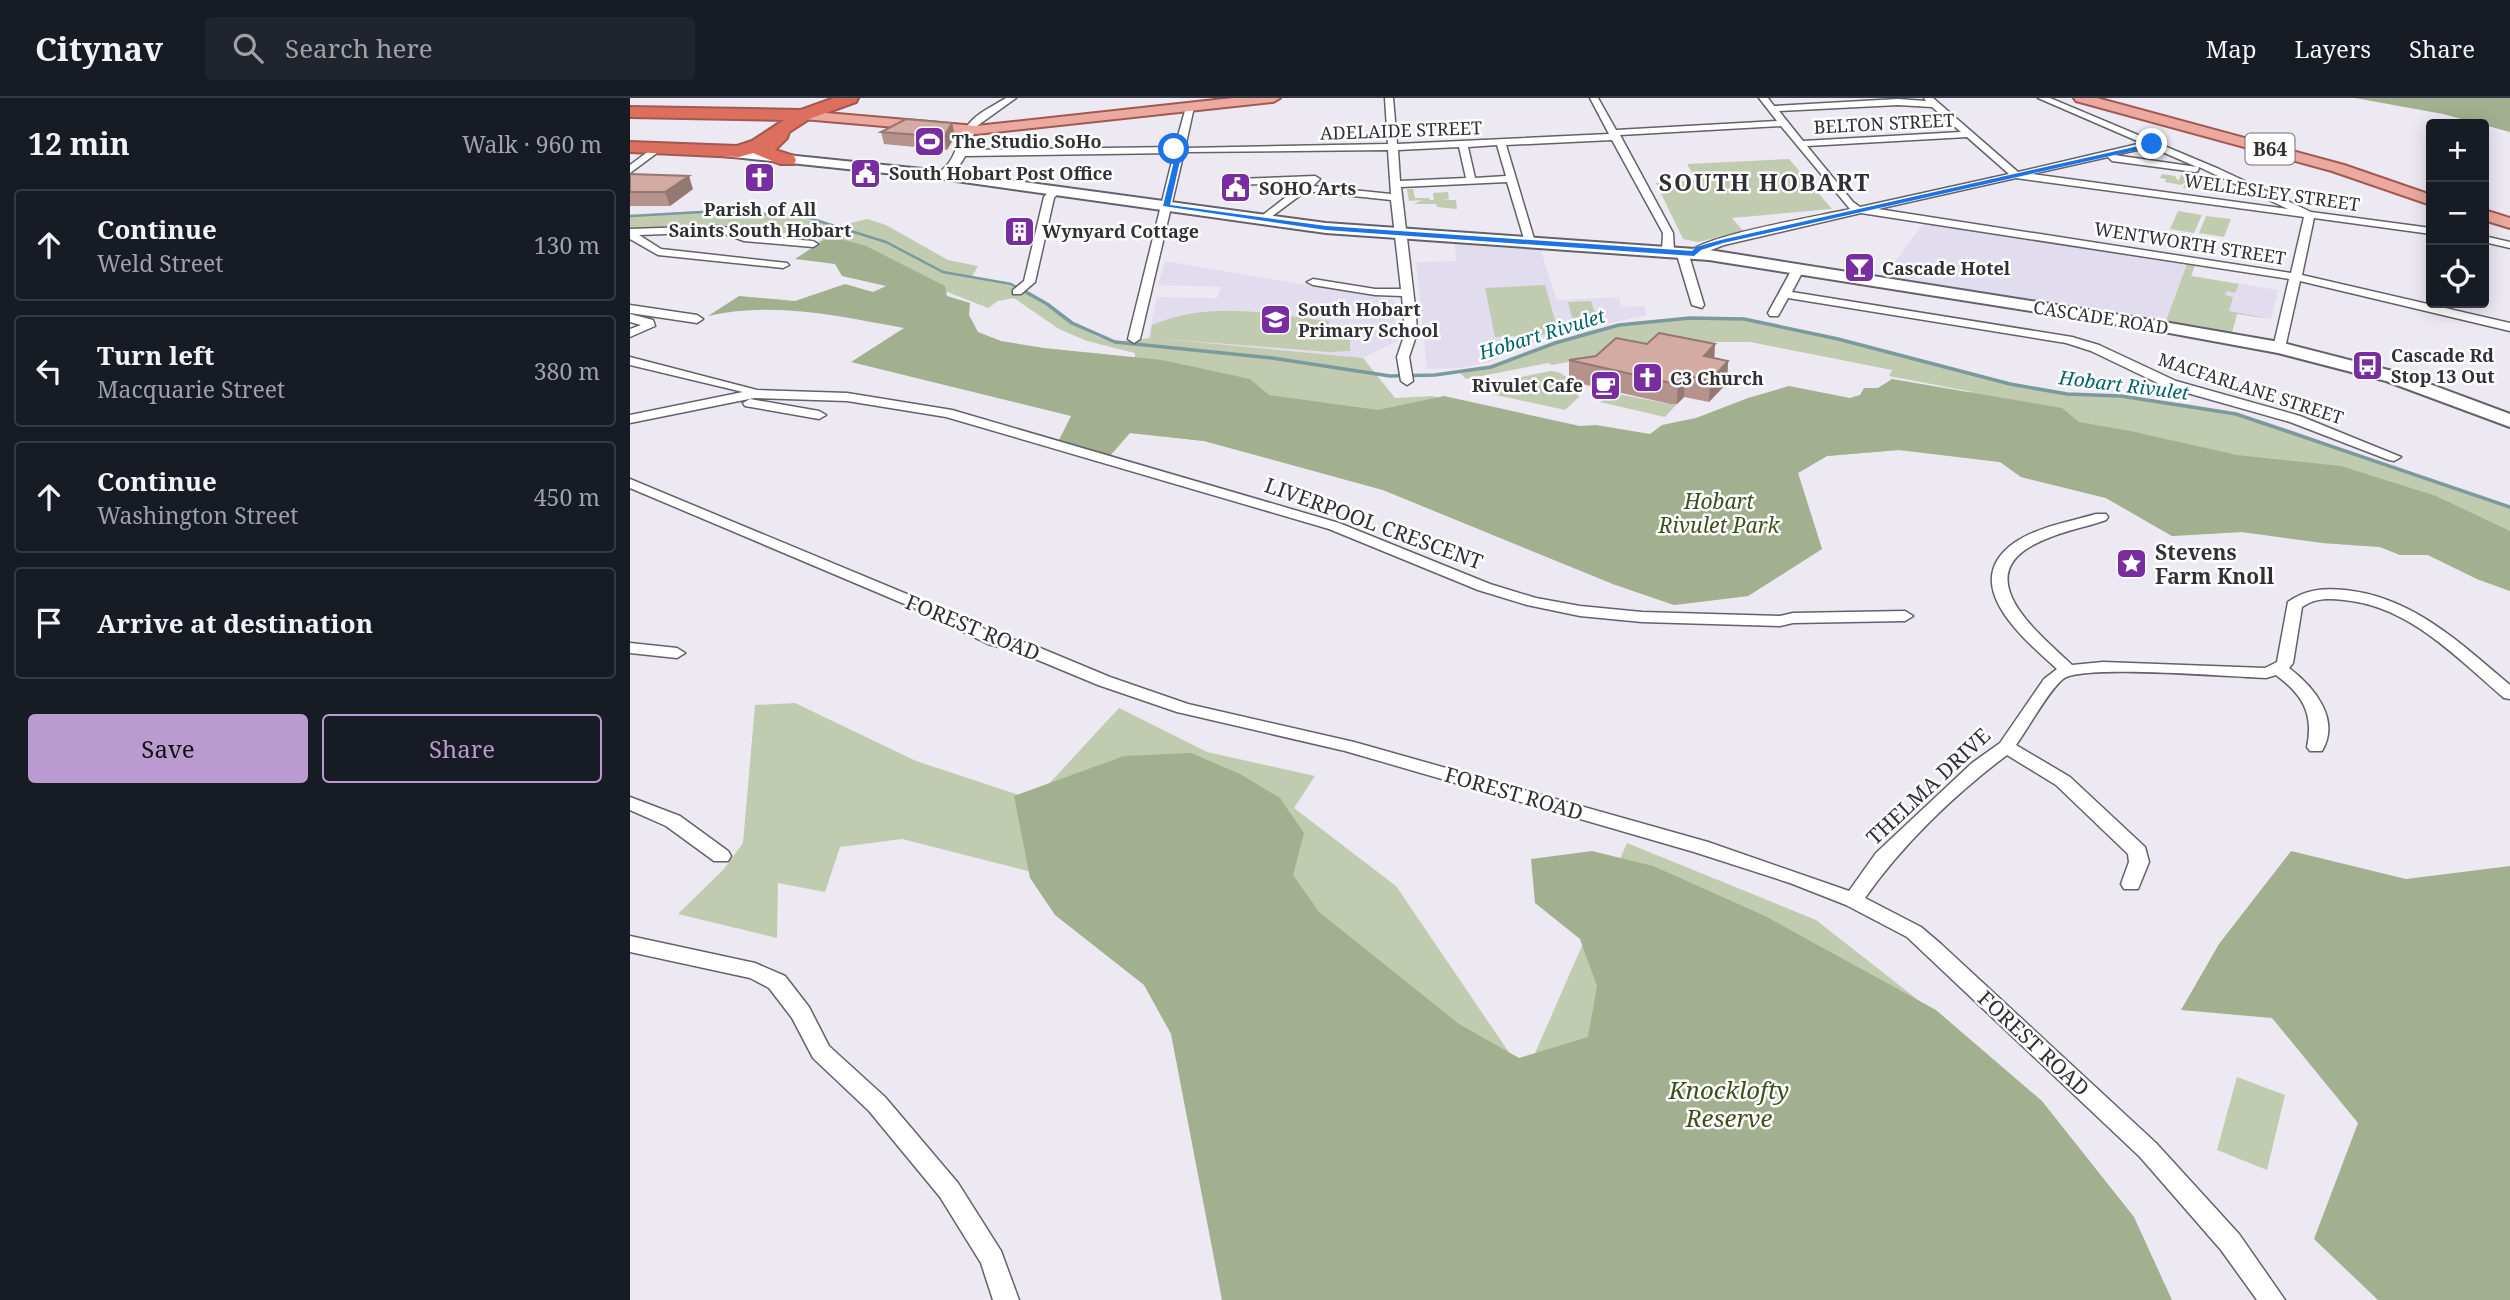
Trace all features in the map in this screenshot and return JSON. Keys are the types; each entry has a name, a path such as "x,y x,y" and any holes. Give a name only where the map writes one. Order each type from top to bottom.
{"highway":[{"path":"630,112 716,113 781,109 852,98"},
{"path":"840,119 834,115 833,110 852,98"},
{"path":"630,147 739,152 754,146 783,119 815,105"},
{"path":"716,113 783,119 840,119"},
{"path":"783,119 780,135 764,147 762,152 787,160"}],"main road":[{"path":"815,105 840,119 969,134 986,129 1273,98"},
{"name":"B64","path":"2081,98 2338,167 2426,198"},
{"path":"2489,217 2510,223"}],"street":[{"path":"942,175 955,167 969,134 1012,98"},
{"path":"1389,98 1399,233 1411,334 1403,357 1407,381"},
{"path":"1594,98 1682,246 1698,305"},
{"path":"1763,98 1849,204 1859,210"},
{"path":"2042,98 2216,171 2310,215 2279,348"},
{"path":"1772,109 1931,101 2016,175"},
{"path":"1135,339 1190,107"},
{"name":"ADELAIDE STREET","path":"962,153 1463,145 1782,123"},
{"name":"BELTON STREET","path":"1800,144 1969,134"},
{"path":"1501,142 1530,242"},
{"path":"1682,246 1721,242 2152,144"},
{"path":"1463,145 1471,180"},
{"path":"630,170 660,147"},
{"name":"CASCADE ROAD","path":"719,152 942,175 1263,220 1530,242 1682,246 1798,269 2279,348 2382,374 2510,421"},
{"path":"2102,155 2216,171"},
{"name":"WELLESLEY STREET","path":"2016,175 2426,230"},
{"path":"1396,184 1512,178"},
{"path":"1236,182 1315,179 1263,220"},
{"path":"1304,188 1397,198"},
{"path":"1022,288 1029,282 1049,197 1056,190"},
{"name":"WENTWORTH STREET","path":"1859,210 2295,277 2510,327"},
{"path":"630,233 719,229 731,231 744,238 813,244"},
{"path":"630,233 658,252 783,265"},
{"path":"2489,240 2510,245"},
{"path":"1774,313 1798,269"},
{"path":"1313,282 1375,292 1408,293"},
{"name":"MACFARLANE STREET","path":"1785,294 1975,323 2095,348 2171,384 2295,419 2394,457"},
{"path":"1975,323 1972,319 1981,298"},
{"path":"630,309 697,319 630,316"},
{"path":"630,316 649,323 649,327 643,330 630,332"},
{"name":"LIVERPOOL CRESCENT","path":"630,361 749,390 754,394"},
{"name":"LIVERPOOL CRESCENT","path":"630,421 754,394 847,397 947,413 1308,517 1484,587 1533,602 1580,611 1655,617 1780,621 1841,615 1905,616"},
{"name":"LIVERPOOL CRESCENT","path":"630,421 751,403 819,415"},
{"name":"FOREST ROAD","path":"630,483 849,575 994,640 1027,649 1104,681 1183,708 1348,746 1520,797 1635,827 1797,878 1886,915 1914,932 1934,949 2148,1150 2230,1242 2272,1300"},
{"path":"2101,517 2019,547 1998,569 1997,584 2003,598 2042,646 2068,670 2103,667 2252,673 2278,669 2285,663 2288,653 2291,610 2294,605 2315,595 2341,594 2375,599 2405,610 2510,694"},
{"path":"630,648 677,653"},
{"path":"2278,669 2309,694 2321,729 2316,747"},
{"name":"THELMA DRIVE","path":"1853,900 1883,858 1979,767 2006,747 2050,683 2057,675 2068,670"},
{"path":"2006,747 2063,781 2138,852 2139,862 2131,884"},
{"path":"630,803 673,821 720,856"},
{"path":"630,944 755,971 777,982 801,1013 821,1052 877,1104 949,1189 992,1259 1006,1300"}],"shaded area":[{"path":"1924,223 2195,265 2191,276 2278,290 2271,319 2237,314 2232,333 1884,276"},
{"path":"1454,243 1540,248 1557,300 1619,297 1621,307 1644,306 1646,315 1567,333 1524,346 1490,362 1461,368 1427,369 1416,262 1457,261"},
{"name":"South Hobart Primary School","path":"1165,261 1395,300 1399,340 1363,358 1148,338 1157,297 1217,298 1221,287 1158,285"}],"green space":[{"path":"2355,98 2510,98 2510,132 2489,126 2489,119 2462,119"},
{"path":"1789,159 1832,209 1732,218 1743,231 1698,242 1683,239 1656,183 1696,180 1687,164"},
{"path":"2162,174 2175,176 2178,181 2181,175 2198,176 2207,181 2196,184 2213,181 2226,188 2241,190 2239,193 2221,190 2220,186 2218,191 2203,189 2203,184 2200,190 2183,188 2186,182 2181,185 2165,182 2166,179 2160,178"},
{"path":"1407,189 1413,189 1415,198 1430,200 1434,200 1433,193 1448,192 1449,199 1442,200 1456,200 1457,209 1437,207 1436,204 1414,204 1422,200 1409,201"},
{"name":"Hobart Rivulet Park","path":"694,211 786,215 839,226 867,219 886,225 948,260 978,266 971,278 1016,286 1072,323 1114,342 1150,338 1152,325 1196,313 1239,311 1329,321 1329,333 1350,332 1350,351 1329,352 1152,338 1363,358 1395,398 1432,396 1574,428 1665,442 1753,406 1973,392 1889,376 1892,370 1750,342 1676,342 1466,379 1460,373 1493,365 1589,331 1614,325 1679,318 1732,319 1772,324 1850,341 2005,383 2221,410 2284,428 2510,507 2510,591 2477,579 2428,555 2400,555 2380,547 2323,543 2242,532 2172,536 2106,498 2021,477 2000,462 1899,450 1827,456 1798,473 1822,549 1748,596 1674,605 1613,584 1383,490 1204,441 1130,433 1135,353 1087,341 1059,329 1014,298 998,301 988,308 889,269 864,252 819,242 825,236 755,231 725,225 630,228 630,216"},
{"path":"2178,211 2202,215 2194,233 2170,229"},
{"path":"2206,216 2231,219 2224,237 2199,233"},
{"name":"Hobart Rivulet Park","path":"830,236 866,246 945,286 947,296 970,303 969,315 978,332 1001,341 1162,360 1250,379 1269,395 1378,410 1444,396 1580,426 1596,425 1650,434 1662,425 1696,418 1789,386 1850,398 1860,395 1864,388 1878,388 1892,379 2062,408 2079,422 2237,455 2341,466 2436,496 2510,531 2510,591 2477,579 2428,555 2400,555 2380,547 2323,543 2242,532 2172,536 2106,498 2021,477 2000,462 1899,450 1827,456 1798,473 1822,549 1748,596 1674,605 1613,584 1383,490 1204,441 1130,433 1110,456 1059,440 1071,416 851,362 904,328 831,315 782,310 708,316 739,296 795,301 845,284 873,292 886,286 842,276 835,264 795,259"},
{"path":"2187,264 2195,265 2191,276 2239,284 2235,293 2227,291 2225,295 2233,297 2229,311 2271,319 2237,314 2232,333 2166,321"},
{"path":"1545,285 1559,334 1495,337 1485,288"},
{"path":"1591,301 1597,320 1573,321 1568,302"},
{"path":"1551,371 1565,376 1579,397 1565,410 1473,390 1470,387"},
{"path":"1613,393 1677,404 1665,417 1600,402"},
{"name":"Knocklofty Reserve","path":"795,703 916,761 1034,800 1119,708 1207,752 1315,776 1294,808 1396,886 1525,1076 1627,843 1816,920 1950,1025 1607,1300 1322,946 902,839 840,847 825,892 778,883 777,938 678,914 724,869 743,843 755,705"},
{"name":"Knocklofty Reserve","path":"1191,753 1240,774 1280,798 1304,833 1293,875 1319,912 1459,1024 1519,1058 1588,1037 1597,986 1580,939 1535,903 1531,859 1592,851 1653,866 1765,916 1936,1010 2042,1101 2134,1217 2172,1300 1222,1300 1171,1034 1144,985 1055,915 1030,878 1014,796 1124,756"},
{"path":"2291,851 2406,879 2510,866 2510,1300 2378,1300 2314,1239 2358,1123 2272,1018 2181,1010 2219,944"},
{"path":"2237,1077 2285,1095 2267,1170 2217,1150"}],"building":[{"path":"906,119 952,123 944,137 881,132"},
{"path":"630,174 689,176 665,192 630,192"},
{"path":"1659,333 1715,344 1704,356 1728,361 1710,381 1685,375 1678,382 1671,383 1569,360 1596,356 1616,338 1647,344"}],"waterway":[{"name":"Hobart Rivulet","path":"630,216 720,211 806,217 886,242 943,272 1011,284 1022,290"},
{"name":"Hobart Rivulet","path":"1019,288 1072,323 1115,342 1272,358 1390,376 1435,375 1491,367 1555,343 1619,325 1690,318 1744,319 1838,339 2010,384 2067,394 2121,396 2236,414 2510,507"}],"place":[{"name":"The Studio SoHo","path":"929,141"},
{"name":"South Hobart Post Office","path":"866,173"},
{"name":"Parish of All Saints South Hobart","path":"760,178"},
{"name":"SOHO Arts","path":"1236,188"},
{"name":"Wynyard Cottage","path":"1019,231"},
{"name":"Cascade Hotel","path":"1859,268"},
{"name":"South Hobart Primary School","path":"1275,319"},
{"name":"Cascade Rd Stop 13 Out","path":"2368,365"},
{"name":"C3 Church","path":"1647,378"},
{"name":"Rivulet Cafe","path":"1606,385"},
{"name":"Stevens Farm Knoll","path":"2132,564"}],"district":[{"name":"SOUTH HOBART","path":"1765,182"}],"route":[{"path":"1174,149 1179,152 1167,206 1357,231 1694,253 1699,248 1721,242 2152,144"}]}
